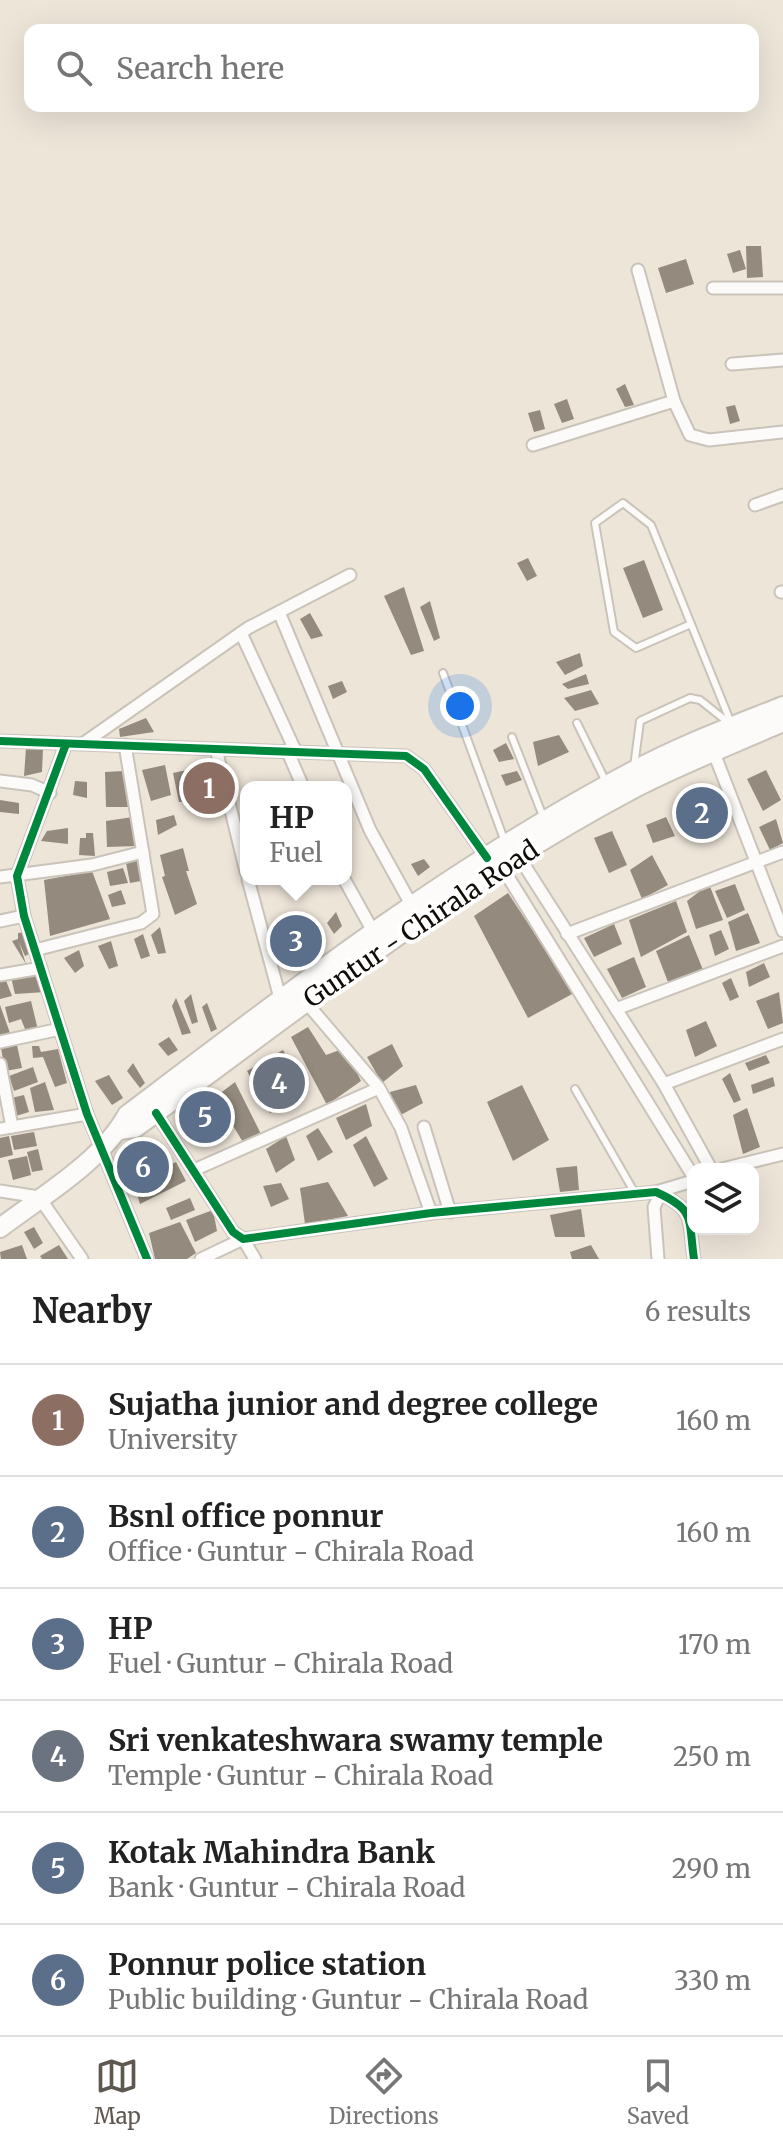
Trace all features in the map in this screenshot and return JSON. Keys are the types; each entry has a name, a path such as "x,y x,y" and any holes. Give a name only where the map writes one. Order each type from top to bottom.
{"main road":[{"name":"Guntur - Chirala Road","path":"512,851 545,822 633,770 783,706"},
{"name":"Guntur - Chirala Road","path":"119,1130 135,1128 512,851 633,789 783,722"},
{"name":"Guntur - Chirala Road","path":"0,1228 100,1148 119,1130 127,1115 280,998 412,906 494,863"}],"street":[{"path":"638,270 674,401 690,435 698,440 783,432"},
{"path":"713,288 783,288"},
{"path":"732,364 783,360"},
{"path":"533,445 674,401"},
{"path":"755,505 783,495"},
{"path":"83,743 241,633 350,575"},
{"path":"279,612 348,781"},
{"path":"241,633 301,781"},
{"path":"0,741 394,754 415,760 494,863 593,1015 687,1169"},
{"path":"66,744 17,876 24,916 87,1114 147,1259"},
{"path":"35,950 149,919 154,908 125,745"},
{"path":"216,749 240,847"},
{"path":"714,753 783,931"},
{"path":"0,781 32,785 50,793"},
{"path":"352,789 370,830 412,906"},
{"path":"512,851 664,1084 708,1163"},
{"path":"0,877 143,852"},
{"path":"567,934 783,852"},
{"path":"250,885 280,998"},
{"path":"347,885 374,933"},
{"path":"0,921 24,916"},
{"path":"593,1015 783,946"},
{"path":"0,975 41,968"},
{"path":"305,1001 379,1088 401,1128 431,1213"},
{"path":"0,1042 60,1029"},
{"path":"664,1084 783,1039"},
{"path":"0,1064 6,1128 87,1114"},
{"path":"194,1170 379,1088"},
{"path":"156,1113 233,1232 243,1239 255,1259"},
{"path":"424,1127 450,1212"},
{"path":"746,1163 783,1154"},
{"path":"658,1259 654,1207 687,1183"},
{"path":"0,1191 39,1197 82,1259"},
{"path":"201,1259 243,1239 431,1213 636,1195 667,1197 687,1212 694,1259"}],"lane":[{"path":"691,624 636,648 614,632 595,523 623,503 651,525 733,726"},
{"path":"443,673 512,851"},
{"path":"633,770 640,721 680,701 700,700 733,726"},
{"path":"577,723 607,785"},
{"path":"512,737 545,822"},
{"path":"575,1089 636,1195"}],"building":[{"path":"746,246 761,246 763,277 747,278"},
{"path":"740,250 746,269 733,273 727,254"},
{"path":"686,259 694,284 666,293 658,268"},
{"path":"625,384 634,405 625,407 616,389"},
{"path":"567,399 574,419 562,423 554,404"},
{"path":"735,405 740,421 730,424 726,407"},
{"path":"540,410 545,429 534,432 528,413"},
{"path":"528,558 537,576 527,581 517,563"},
{"path":"644,560 663,610 643,618 623,568"},
{"path":"404,587 424,651 411,655 384,596"},
{"path":"430,601 440,638 434,641 420,607"},
{"path":"310,613 323,636 311,639 300,619"},
{"path":"580,653 583,666 565,675 556,662"},
{"path":"586,674 589,684 568,689 562,684"},
{"path":"342,681 347,692 333,699 328,686"},
{"path":"591,690 599,704 575,711 564,698"},
{"path":"146,718 154,732 120,737 119,729"},
{"path":"559,735 569,752 538,766 533,742"},
{"path":"506,743 514,759 499,762 493,750"},
{"path":"26,748 43,749 42,772 24,776"},
{"path":"224,762 232,798 179,802 173,773"},
{"path":"165,765 171,795 151,801 142,770"},
{"path":"766,770 781,800 763,811 747,779"},
{"path":"124,771 128,807 106,807 105,772"},
{"path":"517,771 522,780 506,786 501,775"},
{"path":"75,781 87,782 87,798 73,795"},
{"path":"716,797 724,816 691,834 680,811"},
{"path":"0,800 19,803 19,814 0,812"},
{"path":"174,815 177,825 158,835 156,820"},
{"path":"133,817 137,846 107,847 106,821"},
{"path":"666,817 675,836 653,843 646,825"},
{"path":"776,819 783,843 770,850 759,827"},
{"path":"68,828 68,844 41,841 47,831"},
{"path":"612,831 627,865 609,873 594,838"},
{"path":"86,833 93,833 95,856 79,855 80,838 86,838"},
{"path":"183,848 189,871 186,871 197,904 175,915 162,877 165,876 160,855"},
{"path":"652,855 668,885 642,899 630,870"},
{"path":"149,858 152,879 130,883 126,863"},
{"path":"424,859 430,867 418,876 411,864"},
{"path":"123,868 128,883 110,886 107,872"},
{"path":"92,871 110,919 50,936 44,880"},
{"path":"709,884 723,920 696,929 687,901"},
{"path":"735,884 745,910 727,918 715,891"},
{"path":"121,890 126,904 112,907 108,895"},
{"path":"508,893 574,993 528,1018 474,916"},
{"path":"676,901 687,932 641,957 629,920"},
{"path":"336,912 342,926 334,934 327,923"},
{"path":"748,913 760,943 736,951 728,922"},
{"path":"309,923 311,940 295,949 292,931"},
{"path":"614,924 622,944 594,957 584,938"},
{"path":"160,927 166,953 158,954 151,935"},
{"path":"721,930 729,949 715,956 709,935"},
{"path":"25,932 33,952 25,956 19,942 26,964 12,941 18,939 18,933"},
{"path":"143,934 150,956 141,959 134,939"},
{"path":"689,935 703,970 668,982 656,951"},
{"path":"111,941 118,966 109,969 98,946"},
{"path":"79,950 84,966 75,973 64,958"},
{"path":"634,957 646,987 622,998 607,969"},
{"path":"764,963 770,977 749,987 746,972"},
{"path":"39,972 45,992 15,994 11,977"},
{"path":"5,978 12,996 0,999 0,979"},
{"path":"731,978 739,997 730,1001 722,983"},
{"path":"779,992 783,1023 768,1029 756,1001"},
{"path":"191,994 198,1022 192,1024 184,1001"},
{"path":"176,998 191,1033 182,1035 172,1006"},
{"path":"31,1001 38,1030 27,1034 21,1019 9,1023 5,1007"},
{"path":"207,1003 217,1029 211,1032 202,1007"},
{"path":"0,1005 10,1033 0,1036"},
{"path":"706,1021 717,1046 695,1057 686,1030"},
{"path":"308,1027 326,1055 345,1048 361,1081 327,1105 291,1037"},
{"path":"169,1037 178,1050 168,1056 158,1044"},
{"path":"392,1044 403,1066 382,1083 367,1057"},
{"path":"17,1045 22,1068 5,1071 1,1048"},
{"path":"32,1046 39,1046 41,1052 58,1049 67,1083 55,1087 43,1057 33,1058"},
{"path":"283,1050 307,1092 270,1113 247,1071"},
{"path":"766,1055 770,1063 749,1071 745,1063"},
{"path":"133,1063 145,1083 140,1088 127,1071"},
{"path":"33,1067 38,1082 14,1091 9,1076"},
{"path":"730,1073 741,1100 734,1103 722,1079"},
{"path":"109,1075 123,1098 112,1105 95,1081"},
{"path":"773,1077 775,1086 753,1094 751,1085"},
{"path":"45,1082 54,1110 35,1112 30,1088"},
{"path":"235,1082 261,1134 244,1144 229,1119 196,1144 181,1123"},
{"path":"416,1085 423,1103 395,1118 390,1092"},
{"path":"522,1085 549,1140 513,1161 487,1102"},
{"path":"24,1095 29,1112 16,1116 11,1098"},
{"path":"366,1104 372,1126 346,1140 336,1118"},
{"path":"747,1108 760,1147 743,1154 733,1115"},
{"path":"318,1128 333,1152 318,1161 306,1136"},
{"path":"34,1132 37,1146 14,1150 11,1136"},
{"path":"9,1136 13,1155 0,1158 0,1138"},
{"path":"286,1136 295,1160 276,1173 266,1149"},
{"path":"366,1136 388,1179 374,1187 353,1145"},
{"path":"158,1145 167,1164 134,1176 123,1158"},
{"path":"38,1149 43,1170 32,1172 27,1152"},
{"path":"27,1156 31,1175 13,1180 8,1160"},
{"path":"176,1162 186,1181 140,1204 134,1184"},
{"path":"577,1166 579,1190 560,1192 556,1168"},
{"path":"328,1182 348,1216 305,1224 300,1188"},
{"path":"281,1183 289,1199 271,1207 263,1186"},
{"path":"190,1198 195,1210 171,1220 166,1208"},
{"path":"581,1209 585,1237 555,1237 550,1215"},
{"path":"213,1210 217,1231 195,1242 186,1220"},
{"path":"180,1222 196,1253 187,1259 155,1259 149,1233"},
{"path":"34,1227 43,1243 34,1249 24,1232"},
{"path":"22,1245 27,1259 1,1259 0,1252"},
{"path":"59,1245 68,1259 42,1259 40,1256"},
{"path":"591,1245 599,1259 572,1259 570,1252"}],"cycle path":[{"path":"0,741 406,756 424,769 487,858"},
{"path":"66,744 17,876 24,916 87,1114 147,1259"},
{"path":"156,1113 233,1232 243,1239 431,1213 656,1192 678,1204 688,1217 694,1259"}],"place":[{"name":"Sujatha junior and degree college","path":"209,788"},
{"name":"Bsnl office ponnur","path":"702,813"},
{"name":"HP","path":"296,941"},
{"name":"Sri venkateshwara swamy temple","path":"279,1083"},
{"name":"Kotak Mahindra Bank","path":"205,1117"},
{"name":"Ponnur police station","path":"143,1167"}]}
